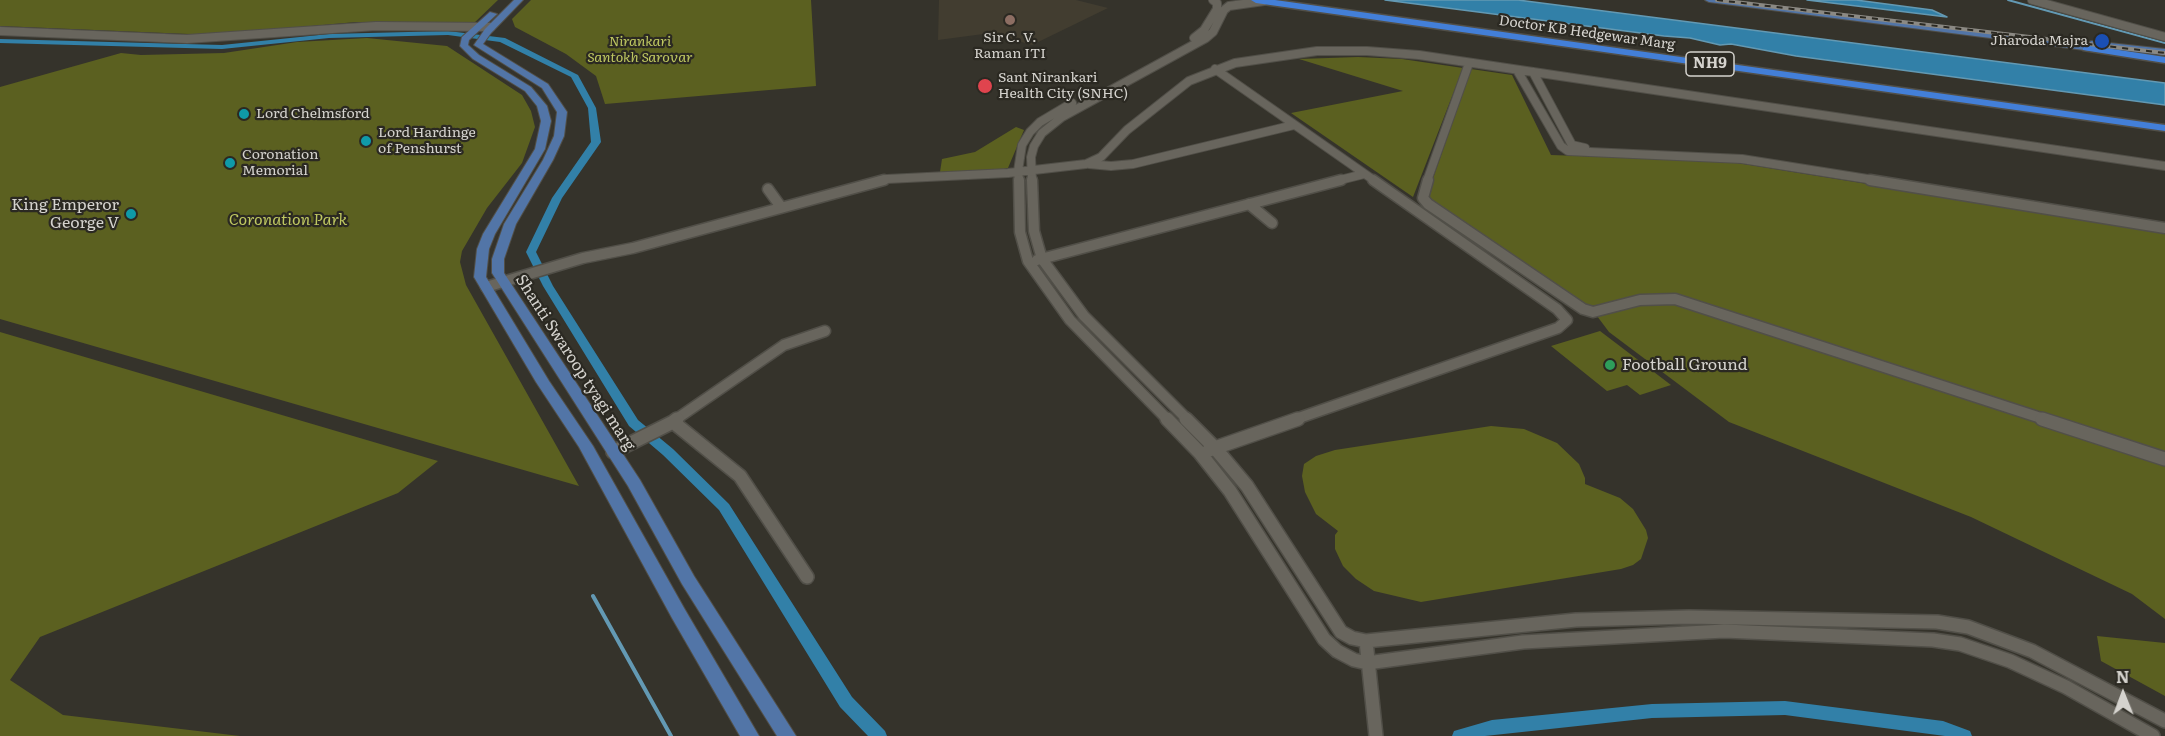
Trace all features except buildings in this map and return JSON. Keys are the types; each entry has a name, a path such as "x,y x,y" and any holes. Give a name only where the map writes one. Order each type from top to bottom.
{"highway":[{"name":"Doctor KB Hedgewar Marg","path":"1316,0 2165,120"},
{"name":"Doctor KB Hedgewar Marg","path":"1260,1 2165,128"},
{"path":"2086,48 2165,58"}],"main road":[{"path":"479,33 508,0"},
{"path":"479,33 519,0"},
{"path":"1709,0 2086,48"},
{"path":"1738,0 2165,52"},
{"name":"Shanti Swaroop tyagi marg","path":"479,33 480,48 545,86 553,93 562,112 559,136 548,160 510,224 498,259 498,273 614,446 688,580 787,736"},
{"name":"Shanti Swaroop tyagi marg","path":"479,33 464,46 476,57 528,90 542,106 546,122 540,149 489,234 483,249 480,277 543,382 586,446 678,614 750,736"},
{"path":"586,446 614,446"},
{"path":"613,494 634,484"}],"street":[{"path":"2032,0 2165,37"},
{"path":"2051,0 2165,31"},
{"path":"1260,1 1219,5 1198,36 1096,93 1052,114 1030,132 1022,145 1018,175 1020,232 1028,261 1049,294 1088,338 1200,453 1230,490 1300,604 1324,639 1337,651 1354,660 1367,663 1523,642 1724,631 1933,640 1960,644 2010,661 2066,687 2153,736"},
{"path":"0,31 187,39 376,26 479,33"},
{"path":"1086,164 1101,157 1127,130 1182,86 1217,71 1261,57 1341,51 1419,55 1518,72"},
{"path":"488,291 567,267 697,235 778,210 909,180 1018,175 1086,164 1096,165 1107,159 1166,105 1195,83 1217,71 1264,60 1331,54 1393,56 1534,74 2165,168"},
{"path":"1468,66 1423,198 1428,204 1583,309 1593,312 1640,300 1675,299 2165,459"},
{"path":"1200,453 1565,324 1567,320 1557,309 1217,71"},
{"path":"1518,72 1561,146 1568,151 1742,159 2165,228"},
{"path":"1534,74 1572,145 1578,148 1734,153 2165,222"},
{"path":"1096,93 1042,134 1034,146 1031,173 1034,231 1042,259 1070,299 1101,334 1215,448 1247,486 1341,632 1352,638 1366,641 1576,620 1689,617 1937,622 1968,627 2032,651 2165,721"},
{"path":"1031,173 1096,165 1133,164 1294,125"},
{"path":"1028,261 1364,174"},
{"path":"768,189 778,210"},
{"path":"1249,204 1272,223"},
{"path":"614,446 672,423 784,345 825,331"},
{"path":"1088,338 1101,334"},
{"path":"672,423 740,476 807,577"},
{"path":"1366,641 1376,736"}],"shaded area":[{"name":"Sir C. V. Raman ITI","path":"939,0 1076,0 1108,8 1032,45 991,33 938,40"}],"green space":[{"path":"0,0 498,0 472,25 356,22 212,35 0,26"},
{"name":"Nirankari Santokh Sarovar","path":"531,0 811,0 816,86 605,104 596,76 566,54 515,27 512,19"},
{"name":"Coronation Park","path":"367,38 447,46 522,95 531,111 535,127 522,163 487,208 462,251 460,262 466,285 579,486 0,319 0,87 121,53 141,55 224,53 297,42"},
{"path":"1358,57 1402,59 1463,68 1413,197 1291,113 1403,91 1299,59"},
{"path":"1471,69 1512,75 1551,155 1725,161 2165,232 2165,455 1680,296 1656,294 1631,297 1591,308 1579,304 1429,199 1429,190"},
{"path":"1016,127 1024,130 1008,168 996,171 940,172 942,159 975,152"},
{"path":"1659,301 1679,304 2165,464 2165,619 2132,594 1971,517 1729,422 1609,332 1597,316"},
{"name":"Football Ground","path":"1600,331 1671,385 1640,395 1627,385 1607,391 1551,346"},
{"path":"0,332 438,461 398,493 40,637 10,680 63,715 240,736 0,736"},
{"path":"1491,426 1524,429 1557,443 1579,464 1585,484 1620,498 1633,509 1646,530 1648,538 1641,559 1621,569 1421,602 1374,591 1356,579 1343,566 1335,549 1335,535 1338,531 1316,514 1305,492 1302,476 1304,464 1316,456 1335,450"},
{"path":"2097,636 2165,643 2165,696 2101,661"}],"water":[{"path":"1385,0 1518,0 2165,83 2165,105 1796,56 1731,44 1720,45 1690,38"},
{"path":"1807,0 1856,0 1932,10 1947,17"}],"waterway":[{"path":"2008,0 2165,43"},
{"path":"0,41 222,47 329,36 448,33 502,40 574,75 592,108 596,142 557,198 531,252 548,286 633,423 668,452 724,507 846,702 879,736"},
{"path":"593,596 671,736"},
{"path":"1460,736 1492,727 1652,711 1785,708 1943,728 1964,736"}],"railway":[{"path":"1717,0 2165,53"}],"place":[{"name":"Sir C. V. Raman ITI","path":"1010,20"},
{"name":"Jharoda Majra","path":"2102,41"},
{"name":"Sant Nirankari Health City (SNHC)","path":"985,86"},
{"name":"Lord Chelmsford","path":"244,114"},
{"name":"Lord Hardinge of Penshurst","path":"366,141"},
{"name":"Coronation Memorial","path":"230,163"},
{"name":"King Emperor George V","path":"131,214"},
{"name":"Football Ground","path":"1610,365"}]}
